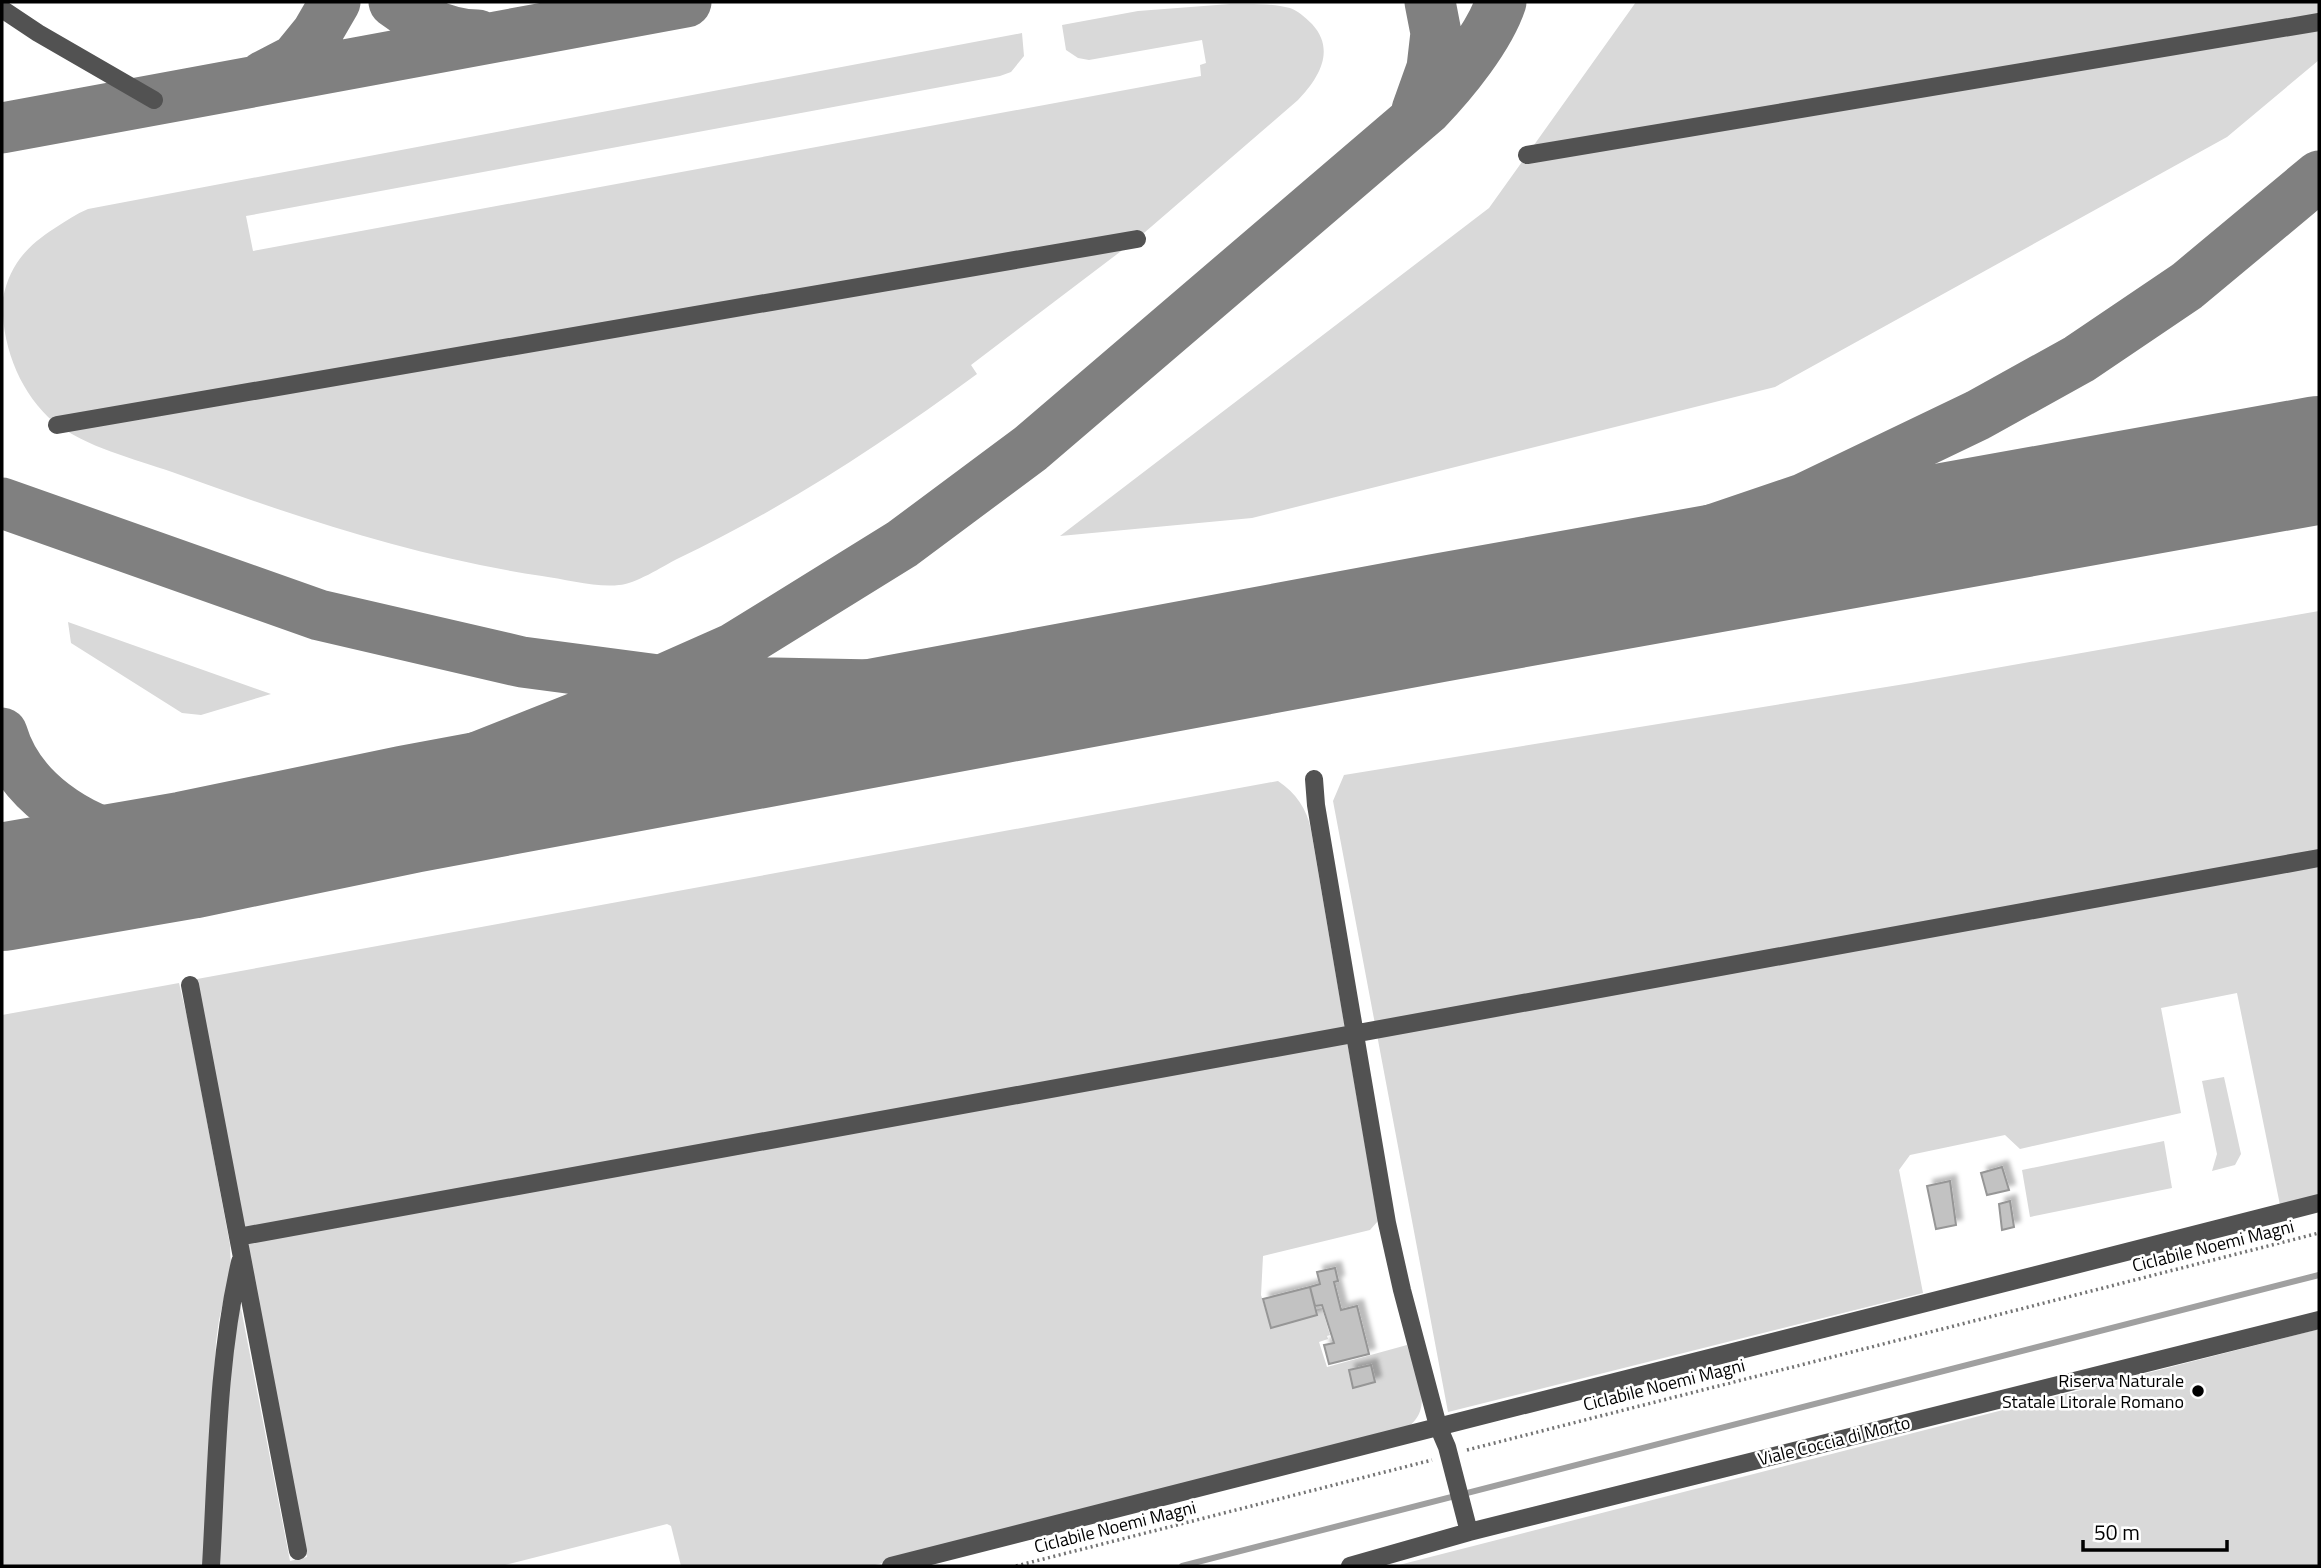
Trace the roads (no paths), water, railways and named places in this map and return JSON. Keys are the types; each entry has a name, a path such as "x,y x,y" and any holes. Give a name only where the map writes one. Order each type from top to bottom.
{"street":[{"path":"2,9 37,33 154,100"},
{"path":"1527,155 2319,22"},
{"path":"57,425 1137,239"},
{"path":"1314,779 1316,805 1387,1223 1438,1426 1469,1532"},
{"path":"238,1237 2319,858"},
{"path":"190,985 298,1551"},
{"path":"891,1566 2319,1203"},
{"path":"211,1566 223,1357 231,1297 241,1256"},
{"name":"Viale Coccia di Morto","path":"1350,1566 1469,1532 2319,1320"}],"waterway":[{"path":"1182,1566 2319,1275"}],"place":[{"name":"Riserva Naturale Statale Litorale Romano","path":"2198,1391"}]}
